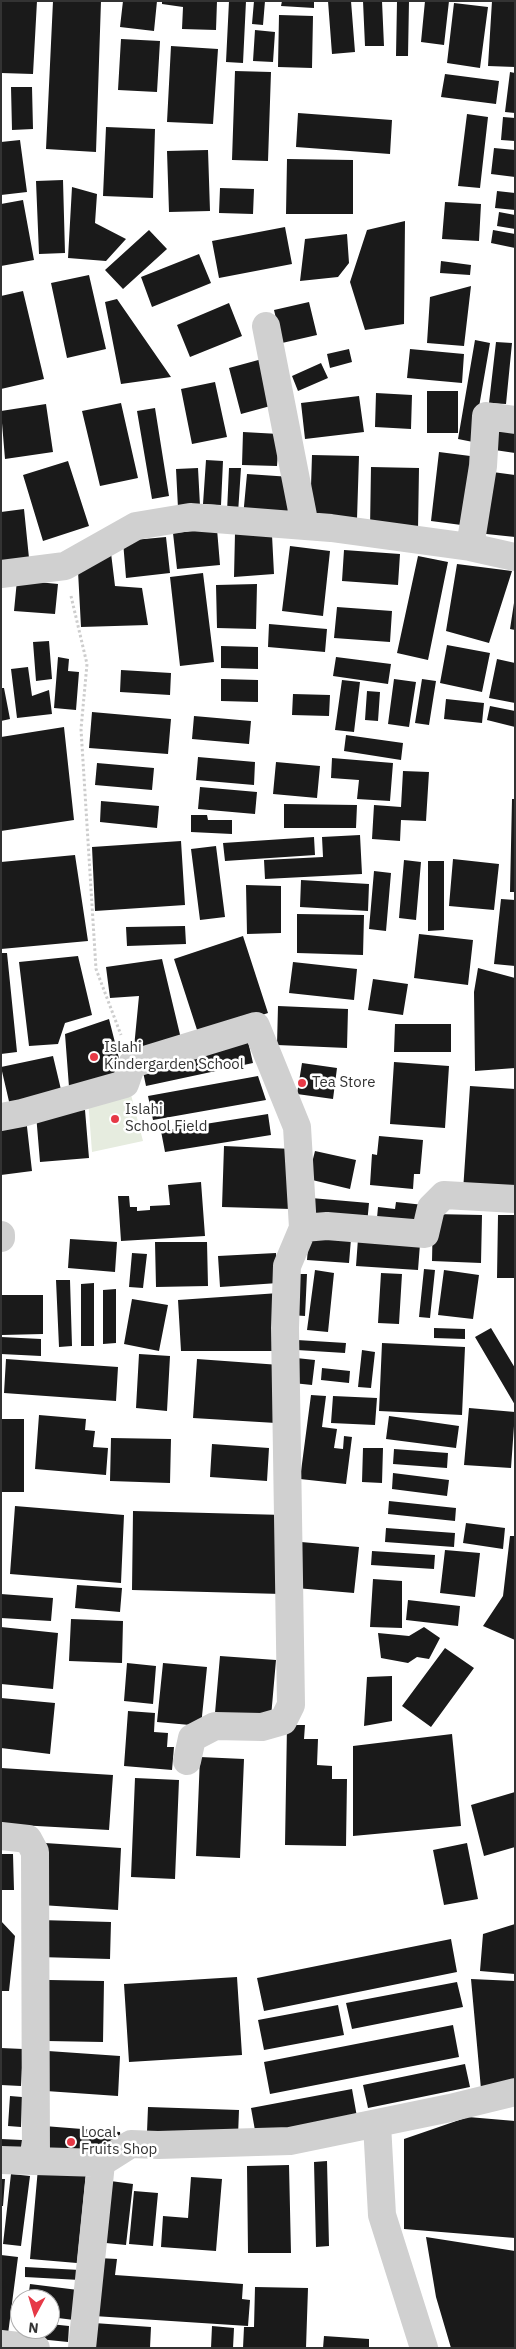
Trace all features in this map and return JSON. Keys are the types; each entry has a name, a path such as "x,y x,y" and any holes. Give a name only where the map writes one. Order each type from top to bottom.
{"street":[{"path":"266,326 305,526"},
{"path":"470,547 483,466 486,416 515,420"},
{"path":"1,574 65,566 136,526 190,517 305,526 470,547 515,557"},
{"path":"1,1117 22,1113 125,1084 132,1064 256,1026 296,1127 303,1228 287,1266 291,1705 283,1721 262,1727 215,1726 192,1738 187,1761"},
{"path":"303,1228 327,1226 424,1234 431,1208 444,1195 515,1199"},
{"path":"1,1836 28,1839 35,1852 36,2159"},
{"path":"1,2160 36,2159 101,2163 131,2144 158,2145 290,2141 377,2124 515,2092"},
{"path":"377,2124 382,2215 424,2348"},
{"path":"82,2348 101,2163"},
{"path":"1,2344 36,2348"}],"path":[{"path":"65,566 87,664 81,729 96,969 132,1064"}],"shaded area":[{"path":"129,1087 143,1141 92,1152 88,1099"}],"building":[{"path":"1,1 37,1 33,74 1,73"},
{"path":"53,1 101,1 96,152 46,149"},
{"path":"123,1 157,1 154,31 120,27"},
{"path":"162,1 217,1 216,30 182,29 183,7 162,4"},
{"path":"229,1 246,1 243,63 226,62"},
{"path":"254,1 265,1 263,25 252,24"},
{"path":"282,1 314,1 314,8 281,6"},
{"path":"328,1 351,1 355,52 332,54"},
{"path":"363,1 382,1 384,46 365,46"},
{"path":"397,1 409,1 408,56 396,56"},
{"path":"425,1 449,1 444,45 421,42"},
{"path":"492,1 515,1 515,67 488,66"},
{"path":"454,3 488,7 480,68 447,63"},
{"path":"279,15 313,16 312,68 278,67"},
{"path":"255,30 275,32 273,62 253,61"},
{"path":"121,39 160,41 157,92 118,90"},
{"path":"171,46 218,49 213,124 167,122"},
{"path":"235,71 271,72 268,161 232,160"},
{"path":"510,72 515,73 515,113 505,112"},
{"path":"445,74 499,81 496,104 441,97"},
{"path":"11,87 32,87 33,129 12,130"},
{"path":"298,113 392,120 390,154 296,147"},
{"path":"467,114 488,117 480,188 458,186"},
{"path":"503,117 515,118 515,141 501,140"},
{"path":"106,127 155,129 153,198 103,196"},
{"path":"20,140 27,192 1,195 1,142"},
{"path":"494,148 515,150 515,177 491,174"},
{"path":"208,150 210,211 169,212 167,151"},
{"path":"287,159 353,160 353,214 286,214"},
{"path":"63,180 65,253 39,254 36,181"},
{"path":"72,187 97,194 95,223 126,239 106,261 68,258"},
{"path":"220,188 254,189 253,214 219,213"},
{"path":"497,191 515,193 515,210 495,208"},
{"path":"23,200 34,260 1,266 1,204"},
{"path":"445,202 481,204 479,241 442,239"},
{"path":"499,212 515,215 515,229 497,226"},
{"path":"405,221 404,324 365,330 350,282 367,230"},
{"path":"285,227 292,264 219,278 212,241"},
{"path":"149,230 167,249 123,289 105,270"},
{"path":"493,230 515,234 515,248 491,243"},
{"path":"347,234 349,263 338,277 300,281 305,239"},
{"path":"199,254 211,283 152,307 141,277"},
{"path":"441,261 471,265 470,275 440,273"},
{"path":"89,275 106,349 67,358 51,283"},
{"path":"471,286 464,346 427,343 430,297"},
{"path":"23,291 44,379 1,389 1,296"},
{"path":"117,299 171,377 121,384 105,302"},
{"path":"309,302 317,335 282,343 274,310"},
{"path":"229,303 242,336 190,357 177,325"},
{"path":"475,340 490,343 473,442 458,439"},
{"path":"496,342 512,343 506,404 489,403"},
{"path":"349,349 352,362 330,368 327,354"},
{"path":"410,349 464,354 462,383 407,378"},
{"path":"262,359 274,405 241,414 229,368"},
{"path":"321,363 328,378 298,391 292,376"},
{"path":"215,382 227,437 192,444 181,389"},
{"path":"427,391 458,391 458,433 427,433"},
{"path":"376,393 412,395 411,429 375,427"},
{"path":"359,396 364,432 305,439 301,403"},
{"path":"121,403 138,478 100,486 82,411"},
{"path":"46,404 53,452 5,459 1,411"},
{"path":"155,408 169,496 152,499 137,411"},
{"path":"493,417 515,420 515,453 488,449"},
{"path":"243,432 279,434 277,466 242,465"},
{"path":"439,452 478,457 469,526 431,521"},
{"path":"312,455 359,456 357,519 310,518"},
{"path":"206,460 223,461 221,505 203,504"},
{"path":"68,461 89,526 43,541 23,475"},
{"path":"371,467 419,468 418,530 370,529"},
{"path":"198,468 200,506 178,508 176,469"},
{"path":"229,468 241,468 238,513 227,512"},
{"path":"485,471 515,475 515,537 477,533"},
{"path":"247,474 291,477 288,520 243,517"},
{"path":"24,509 29,558 1,561 1,512"},
{"path":"217,529 220,565 177,569 173,533"},
{"path":"235,533 272,535 274,574 234,577"},
{"path":"166,537 170,573 126,578 123,541"},
{"path":"290,546 330,551 323,616 282,611"},
{"path":"344,550 400,554 398,585 342,581"},
{"path":"111,553 115,586 142,588 148,625 81,627 78,571"},
{"path":"418,556 448,562 428,660 397,653"},
{"path":"457,564 512,571 489,643 446,631"},
{"path":"203,573 214,662 180,666 170,577"},
{"path":"17,580 58,584 55,614 14,611"},
{"path":"257,584 256,629 217,628 216,585"},
{"path":"515,603 515,630 510,629"},
{"path":"337,607 392,611 390,642 334,638"},
{"path":"269,624 327,629 325,652 268,647"},
{"path":"49,641 52,679 36,681 33,642"},
{"path":"447,645 490,653 482,692 440,683"},
{"path":"221,646 258,647 258,669 221,668"},
{"path":"58,657 69,659 68,671 79,672 76,710 54,708"},
{"path":"336,657 391,664 388,684 333,676"},
{"path":"497,659 515,663 515,703 489,698"},
{"path":"28,667 32,696 49,690 52,714 17,718 11,669"},
{"path":"121,670 171,673 170,695 120,692"},
{"path":"221,679 258,680 258,702 221,701"},
{"path":"394,679 416,682 409,727 388,724"},
{"path":"422,679 436,681 429,725 415,723"},
{"path":"342,680 360,682 354,732 335,730"},
{"path":"1,688 4,688 10,719 1,721"},
{"path":"367,691 380,692 378,721 365,720"},
{"path":"293,694 330,695 329,716 292,715"},
{"path":"446,699 484,703 482,723 444,719"},
{"path":"490,706 515,711 515,727 487,720"},
{"path":"92,712 171,719 168,754 89,748"},
{"path":"194,716 251,721 249,744 192,739"},
{"path":"64,727 74,820 1,831 1,737"},
{"path":"346,735 403,743 401,760 344,751"},
{"path":"198,757 255,762 254,785 196,780"},
{"path":"332,758 393,763 390,801 357,799 359,780 331,778"},
{"path":"276,762 320,766 317,798 273,794"},
{"path":"97,763 154,768 152,790 95,785"},
{"path":"403,771 429,772 426,821 401,820 400,841 372,839 374,805 401,807"},
{"path":"200,787 257,792 255,814 198,809"},
{"path":"512,799 515,799 515,892 510,892"},
{"path":"101,801 159,806 157,828 100,822"},
{"path":"284,804 357,805 356,828 284,828"},
{"path":"191,815 207,815 208,820 232,820 232,834 191,832"},
{"path":"360,835 362,874 265,879 264,860 323,857 322,837"},
{"path":"314,837 315,855 225,861 223,843"},
{"path":"181,841 185,905 95,911 92,847"},
{"path":"216,846 225,917 200,920 191,849"},
{"path":"75,855 88,941 1,949 1,862"},
{"path":"453,859 499,864 494,910 449,906"},
{"path":"404,860 421,862 416,920 399,918"},
{"path":"428,861 444,861 444,930 428,931"},
{"path":"374,871 391,873 386,931 369,929"},
{"path":"301,880 369,884 368,911 300,907"},
{"path":"246,885 281,886 281,933 247,934"},
{"path":"501,899 515,900 515,966 494,964"},
{"path":"297,914 364,915 363,955 297,953"},
{"path":"185,926 186,944 127,946 126,927"},
{"path":"419,934 473,940 468,985 414,978"},
{"path":"243,936 268,1013 199,1036 174,959"},
{"path":"1,953 7,953 17,1052 1,1054"},
{"path":"78,956 92,1015 65,1023 58,1044 29,1046 19,962"},
{"path":"162,959 182,1043 133,1058 139,996 110,998 106,967"},
{"path":"293,962 357,969 354,1000 289,993"},
{"path":"478,968 515,978 515,1068 475,1071 474,992"},
{"path":"373,979 408,984 403,1015 368,1010"},
{"path":"278,1006 348,1009 347,1048 277,1045"},
{"path":"109,1019 123,1074 69,1087 65,1034"},
{"path":"395,1024 451,1024 451,1052 394,1052"},
{"path":"247,1037 253,1063 146,1086 142,1067"},
{"path":"53,1056 63,1098 11,1110 1,1067"},
{"path":"394,1062 449,1066 445,1128 390,1124"},
{"path":"302,1063 337,1068 333,1099 297,1094"},
{"path":"258,1076 266,1100 153,1120 148,1096"},
{"path":"470,1086 515,1089 515,1194 463,1191"},
{"path":"85,1110 89,1158 40,1162 36,1114"},
{"path":"268,1114 271,1135 165,1152 161,1131"},
{"path":"26,1118 32,1171 1,1175 1,1121"},
{"path":"379,1136 423,1140 420,1174 414,1174 413,1189 370,1185 372,1154 377,1155"},
{"path":"224,1146 293,1149 291,1209 222,1207"},
{"path":"315,1151 356,1160 350,1189 308,1179"},
{"path":"201,1182 205,1236 121,1241 118,1196 129,1196 130,1207 137,1207 137,1211 150,1210 150,1206 170,1205 168,1185"},
{"path":"311,1198 369,1203 367,1224 309,1218"},
{"path":"396,1202 424,1205 422,1223 377,1218 378,1207 395,1209"},
{"path":"433,1214 482,1215 481,1263 432,1261"},
{"path":"498,1215 515,1215 515,1278 497,1278"},
{"path":"309,1236 351,1239 349,1263 307,1260"},
{"path":"70,1239 117,1242 115,1272 68,1268"},
{"path":"358,1239 420,1244 418,1270 356,1266"},
{"path":"155,1242 207,1242 208,1286 156,1287"},
{"path":"132,1253 147,1254 143,1288 129,1287"},
{"path":"276,1253 278,1283 220,1287 218,1256"},
{"path":"424,1269 435,1270 430,1318 419,1317"},
{"path":"315,1270 334,1273 328,1332 307,1330"},
{"path":"444,1270 479,1275 473,1319 438,1315"},
{"path":"381,1273 402,1274 399,1324 378,1323"},
{"path":"292,1274 307,1274 305,1316 290,1315"},
{"path":"56,1280 70,1280 72,1346 59,1347"},
{"path":"94,1283 94,1346 81,1346 81,1284"},
{"path":"116,1289 116,1343 103,1344 103,1290"},
{"path":"279,1293 276,1351 181,1351 178,1300"},
{"path":"1,1295 43,1295 43,1334 2,1335"},
{"path":"132,1299 168,1305 159,1351 124,1344"},
{"path":"434,1328 465,1329 465,1339 434,1338"},
{"path":"491,1328 515,1368 515,1405 475,1337"},
{"path":"1,1337 41,1339 41,1356 1,1354"},
{"path":"297,1340 346,1343 345,1353 297,1350"},
{"path":"382,1343 465,1347 462,1415 379,1411"},
{"path":"362,1350 375,1352 371,1388 358,1387"},
{"path":"139,1354 170,1356 167,1411 136,1408"},
{"path":"296,1358 315,1360 312,1385 293,1383"},
{"path":"6,1359 118,1367 116,1401 4,1393"},
{"path":"197,1359 280,1365 276,1423 193,1418"},
{"path":"322,1368 350,1371 349,1383 321,1380"},
{"path":"311,1395 326,1396 322,1427 337,1429 334,1448 343,1449 344,1436 352,1437 346,1484 300,1479"},
{"path":"333,1396 377,1398 375,1425 331,1423"},
{"path":"469,1408 515,1412 511,1468 464,1465"},
{"path":"39,1415 86,1419 85,1430 95,1431 93,1447 108,1448 106,1475 35,1469"},
{"path":"389,1416 459,1426 456,1448 386,1439"},
{"path":"1,1419 24,1419 24,1492 1,1492"},
{"path":"111,1438 171,1439 170,1483 110,1481"},
{"path":"212,1444 269,1448 267,1481 210,1477"},
{"path":"363,1448 383,1448 382,1483 362,1482"},
{"path":"394,1449 448,1453 447,1468 393,1464"},
{"path":"393,1473 449,1480 447,1496 392,1489"},
{"path":"389,1501 456,1508 455,1521 388,1514"},
{"path":"15,1506 124,1515 121,1583 10,1574"},
{"path":"133,1511 284,1515 282,1594 132,1590"},
{"path":"466,1523 505,1528 503,1549 463,1543"},
{"path":"386,1528 455,1533 454,1547 385,1542"},
{"path":"510,1536 515,1536 515,1640 483,1626 503,1596"},
{"path":"301,1542 359,1547 354,1593 296,1588"},
{"path":"445,1550 480,1553 475,1597 440,1593"},
{"path":"372,1551 435,1555 434,1569 371,1565"},
{"path":"373,1579 402,1581 402,1628 370,1627"},
{"path":"77,1585 122,1588 120,1612 75,1608"},
{"path":"1,1594 53,1598 51,1621 1,1618"},
{"path":"408,1600 460,1606 458,1626 406,1620"},
{"path":"71,1619 123,1621 122,1663 69,1661"},
{"path":"1,1627 58,1633 53,1689 1,1684"},
{"path":"424,1627 440,1638 429,1659 417,1657 408,1663 381,1658 378,1633 409,1636"},
{"path":"445,1648 474,1668 431,1727 402,1706"},
{"path":"220,1656 276,1660 271,1717 215,1713"},
{"path":"127,1663 156,1666 153,1704 124,1701"},
{"path":"163,1663 207,1667 201,1726 157,1722"},
{"path":"392,1676 392,1721 364,1726 367,1677"},
{"path":"1,1698 55,1703 50,1754 1,1748"},
{"path":"128,1711 155,1713 154,1732 168,1733 167,1747 174,1747 172,1770 124,1766"},
{"path":"287,1725 305,1725 304,1739 318,1739 317,1765 332,1766 332,1779 347,1779 346,1846 285,1845"},
{"path":"452,1734 461,1826 353,1836 353,1746"},
{"path":"200,1757 244,1759 240,1858 196,1856"},
{"path":"1,1768 113,1775 109,1830 1,1824"},
{"path":"135,1778 179,1780 175,1879 131,1877"},
{"path":"515,1792 515,1847 484,1856 471,1805"},
{"path":"45,1843 121,1848 118,1910 41,1905"},
{"path":"467,1843 478,1899 444,1905 433,1850"},
{"path":"1,1854 13,1854 14,1890 1,1890"},
{"path":"40,1920 111,1922 110,1959 39,1957"},
{"path":"1,1921 15,1936 9,1991 1,1991"},
{"path":"515,1924 515,1974 480,1971 483,1934"},
{"path":"451,1939 457,1972 264,2011 257,1978"},
{"path":"237,1977 242,2055 129,2062 124,1984"},
{"path":"471,1979 515,1981 515,2081 481,2089"},
{"path":"49,1980 104,1981 103,2042 47,2041"},
{"path":"457,1982 463,2007 352,2029 346,2003"},
{"path":"338,2005 344,2035 264,2050 258,2020"},
{"path":"453,2025 459,2057 270,2094 264,2062"},
{"path":"1,2048 23,2049 21,2086 1,2085"},
{"path":"48,2051 120,2056 118,2096 46,2091"},
{"path":"465,2064 470,2087 368,2108 363,2085"},
{"path":"352,2089 357,2117 256,2136 251,2108"},
{"path":"10,2096 22,2097 21,2127 8,2126"},
{"path":"148,2107 239,2110 238,2136 147,2132"},
{"path":"468,2117 515,2121 515,2238 404,2229 404,2139"},
{"path":"44,2126 120,2132 121,2142 101,2155 42,2153"},
{"path":"1,2139 22,2140 20,2156 1,2154"},
{"path":"327,2161 329,2246 316,2247 314,2162"},
{"path":"289,2165 291,2253 248,2253 247,2166"},
{"path":"38,2168 86,2173 77,2263 30,2259"},
{"path":"11,2174 30,2176 21,2246 3,2244"},
{"path":"191,2177 222,2179 216,2251 161,2247 163,2216 188,2218"},
{"path":"1,2179 5,2179 3,2206 1,2206"},
{"path":"103,2180 133,2184 126,2245 96,2242"},
{"path":"134,2191 158,2193 153,2246 129,2244"},
{"path":"426,2237 515,2251 515,2348 451,2348 436,2297"},
{"path":"1,2255 18,2257 14,2289 10,2289 8,2334 1,2333"},
{"path":"98,2258 117,2259 115,2275 243,2284 242,2299 250,2300 248,2326 94,2316"},
{"path":"25,2267 80,2270 80,2280 25,2277"},
{"path":"30,2284 78,2290 74,2320 60,2318 60,2289 29,2289"},
{"path":"255,2287 308,2288 306,2348 243,2348 244,2327 254,2327"},
{"path":"94,2323 151,2327 150,2348 92,2348"},
{"path":"60,2325 69,2326 68,2342 39,2339 60,2339"},
{"path":"212,2326 234,2328 233,2348 211,2348"},
{"path":"324,2336 369,2339 369,2348 323,2348"}],"place":[{"name":"Islahi Kindergarden School","path":"94,1057"},
{"name":"Tea Store","path":"302,1083"},
{"name":"Islahi School Field","path":"115,1119"},
{"name":"Local Fruits Shop","path":"71,2142"}]}
